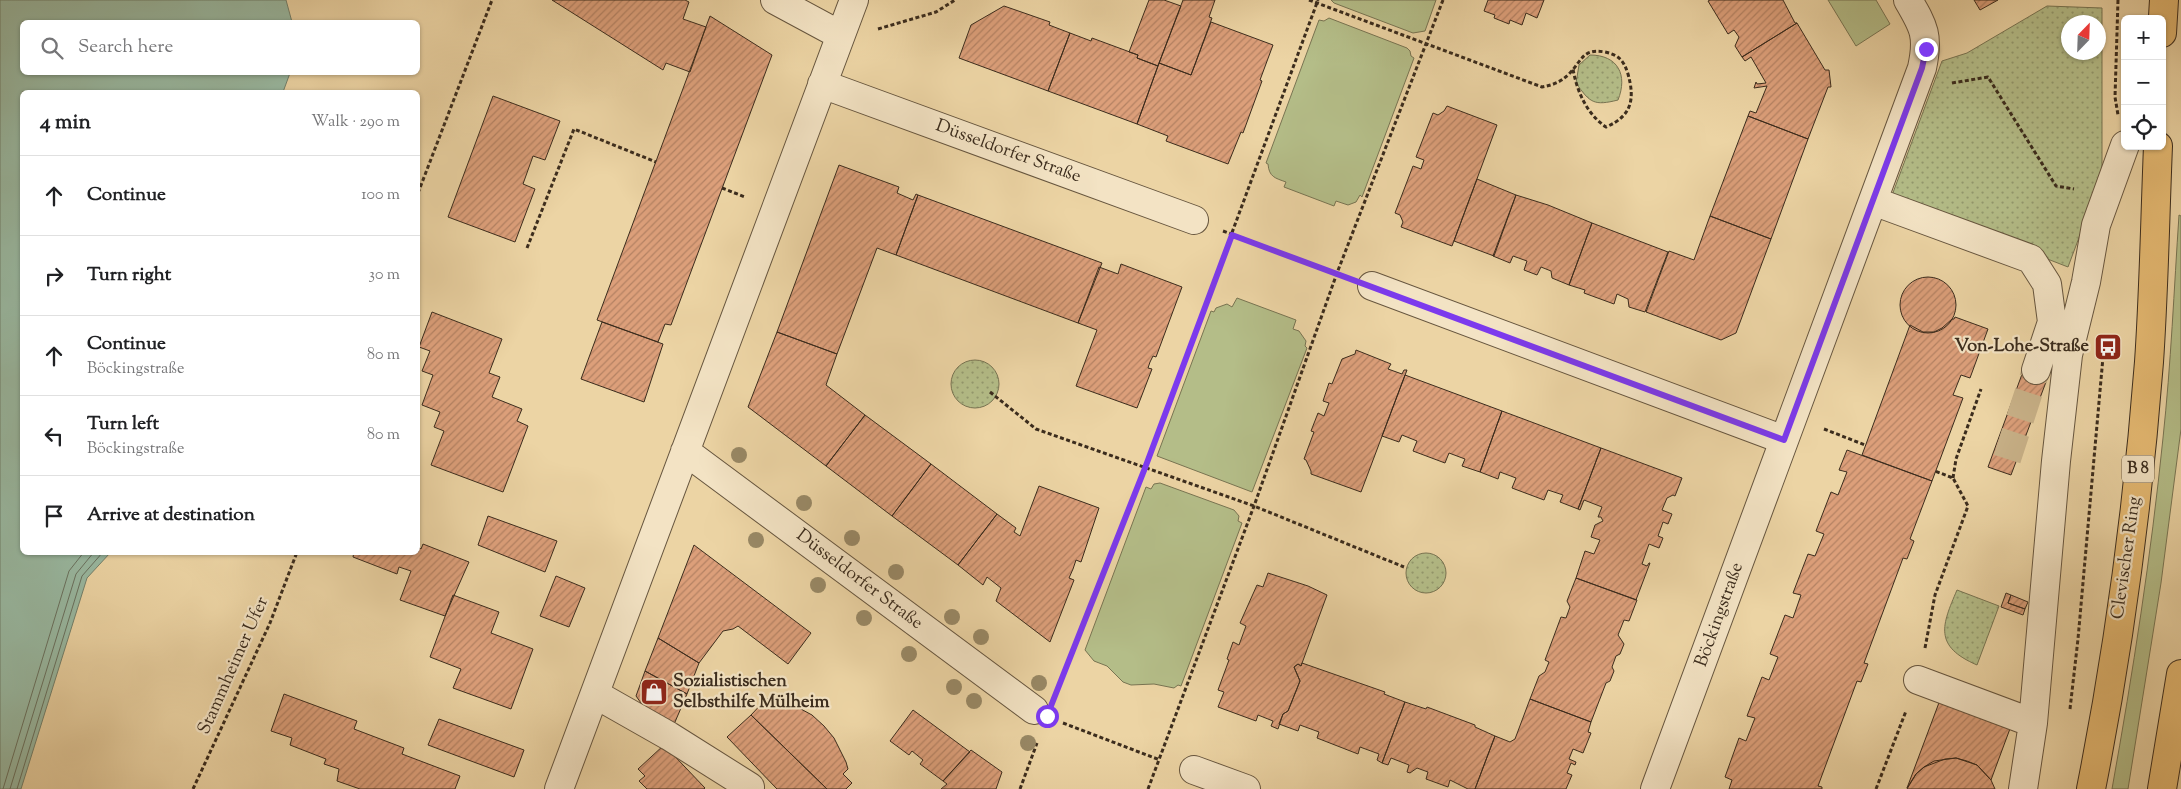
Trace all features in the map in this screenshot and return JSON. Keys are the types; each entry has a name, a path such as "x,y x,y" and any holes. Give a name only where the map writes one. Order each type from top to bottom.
{"main road":[{"path":"2163,15 2164,0"},
{"name":"Clevischer Ring","path":"2090,789 2102,733 2131,539 2149,361 2158,150"},
{"path":"2162,789 2177,731 2181,674"}],"street":[{"path":"775,0 840,36"},
{"path":"559,789 854,0"},
{"name":"Böckingstraße","path":"1655,789 1914,89 1926,49 1924,30 1908,0"},
{"name":"Düsseldorfer Straße","path":"822,84 1194,220"},
{"path":"2036,370 2052,322 2096,225 2123,150"},
{"path":"1873,201 2031,259 2046,284 2052,322"},
{"path":"2023,789 2033,723 2056,461 2068,355 2086,282 2096,225"},
{"path":"1372,286 1788,429"},
{"name":"Düsseldorfer Straße","path":"685,450 1040,713"},
{"path":"1918,680 2033,723"},
{"path":"595,694 669,736 750,787"},
{"path":"1194,770 1246,789"}],"path":[{"path":"420,188 492,0"},
{"path":"840,36 872,31 936,12 954,0"},
{"path":"1309,0 1317,1 1542,87 1556,84 1588,53 1607,52 1620,57 1625,63 1632,90 1629,107 1617,122 1606,127 1596,120 1580,97 1573,69"},
{"path":"1148,789 1254,506 1337,273 1443,0"},
{"path":"2118,0 2115,97 2121,126"},
{"path":"1020,789 1040,713 1145,468 1317,1"},
{"path":"1914,89 1988,77 2056,186"},
{"path":"527,248 574,129 656,162"},
{"path":"1194,220 1372,286"},
{"path":"2069,714 2078,639 2104,354"},
{"path":"2101,387 2105,382"},
{"path":"1876,789 1918,680 1935,595 1968,506 1953,478 1956,460 1981,389"},
{"path":"990,392 1036,429 1254,506 1404,567"},
{"path":"1788,429 1865,445"},
{"path":"1935,471 1953,478"},
{"name":"Stammheimer Ufer","path":"193,789 270,623 296,555"},
{"path":"1040,713 1158,759 1194,770"}],"shaded area":[{"path":"1331,0 1436,0 1425,31 1413,33 1334,3"},
{"path":"1828,0 1876,0 1890,24 1856,46"},
{"path":"2047,6 2102,8 2102,15 2061,15 2061,60 2102,60 2102,176 2068,267 1891,198 1942,61 1967,53"},
{"path":"1329,18 1407,48 1414,58 1362,197 1360,195 1356,202 1348,205 1336,201 1334,206 1284,187 1286,182 1273,176 1266,163 1319,20 1324,21"},
{"path":"1590,55 1608,59 1618,68 1622,82 1618,100 1603,103 1593,101 1585,95 1576,83 1579,65"},
{"path":"2179,215 2181,216 2181,429 2161,583 2128,789 2112,789 2141,614 2153,526 2166,410"},
{"path":"1237,298 1296,320 1293,329 1299,331 1306,341 1305,346 1307,348 1252,492 1157,456 1211,311 1214,312 1216,308 1227,304 1232,307"},
{"path":"970,360 980,360 989,364 995,370 998,375 998,393 989,404 980,408 970,408 961,404 955,398 951,389 951,379 955,370 961,364"},
{"path":"1160,483 1234,510 1239,516 1238,521 1242,523 1181,686 1178,685 1174,688 1154,684 1131,685 1123,682 1107,666 1094,661 1085,650 1146,487 1151,489 1154,484"},
{"path":"1426,553 1440,559 1446,573 1440,587 1426,593 1412,587 1406,573 1412,559"},
{"path":"1957,590 1999,606 1977,665 1963,658 1947,642 1945,624"}],"water":[{"path":"0,0 286,0 291,20 20,20 20,75 289,75 284,90 20,90 20,555 108,555 87,578 21,789 0,789"}],"building":[{"path":"552,0 685,0 689,2 683,19 706,27 690,72 666,63 663,70"},
{"path":"1149,0 1164,0 1181,6 1158,66 1137,58 1138,55 1129,52"},
{"path":"1183,0 1215,0 1209,17 1212,18 1191,75 1159,63"},
{"path":"1488,0 1544,0 1537,18 1526,13 1522,25 1510,20 1509,24 1494,18 1495,15 1484,11"},
{"path":"1783,0 1795,23 1797,23 1742,57 1735,46 1739,37 1734,30 1728,34 1708,1"},
{"path":"1974,0 1998,0 1980,10"},
{"path":"1004,6 1050,22 1049,25 1070,33 1048,91 959,58 971,25"},
{"path":"710,16 772,55 671,325 665,324 658,342 597,320"},
{"path":"1211,22 1273,45 1243,133 1241,132 1228,164 1166,141 1168,136 1137,124 1159,63 1191,75"},
{"path":"1797,23 1825,70 1829,70 1831,87 1828,87 1808,139 1748,116 1750,111 1756,113 1767,86 1754,88 1756,82 1757,84 1766,83 1751,57 1745,61 1742,57"},
{"path":"1070,33 1091,41 1092,38 1138,55 1137,58 1158,66 1137,124 1048,91"},
{"path":"493,96 560,121 545,160 533,156 523,184 535,189 515,242 448,217"},
{"path":"1447,106 1497,125 1452,246 1401,227 1403,222 1400,215 1395,213 1413,166 1421,169 1424,160 1416,157 1433,113 1438,115"},
{"path":"1748,116 1808,139 1771,239 1710,216"},
{"path":"839,165 899,187 897,193 913,200 916,194 918,195 896,255 877,248 837,354 777,332"},
{"path":"1477,179 1516,195 1494,256 1454,241"},
{"path":"918,195 1102,263 1078,323 896,255"},
{"path":"1516,195 1548,205 1592,223 1569,285 1552,278 1551,271 1541,267 1537,275 1524,270 1527,261 1513,256 1510,263 1493,256"},
{"path":"1710,216 1771,239 1736,333 1721,340 1646,312 1669,251 1694,260"},
{"path":"1592,223 1668,252 1645,312 1629,307 1628,299 1617,294 1614,304 1584,293 1585,290 1569,285"},
{"path":"1121,264 1182,287 1156,357 1153,356 1150,362 1148,368 1152,369 1137,408 1076,386 1097,330 1078,323 1099,267 1118,274"},
{"path":"1928,277 1943,282 1951,290 1956,305 1951,320 1943,328 1928,333 1913,328 1905,320 1900,305 1905,290 1913,282"},
{"path":"432,312 502,339 489,373 500,377 492,397 522,409 517,421 528,426 503,492 431,465 444,431 434,427 440,412 422,405 433,375 422,371 430,351 420,347"},
{"path":"1955,317 1988,329 1970,378 1961,375 1953,395 1963,398 1932,481 1862,455 1910,325 1923,332 1934,332"},
{"path":"602,322 663,344 644,402 581,379"},
{"path":"777,332 837,354 826,385 865,415 826,466 748,407"},
{"path":"1356,350 1391,364 1388,369 1402,374 1404,370 1407,370 1361,492 1311,474 1304,459 1314,432 1311,431 1318,413 1324,416 1329,403 1323,401 1329,383 1332,384 1342,359 1355,354"},
{"path":"2025,366 2049,374 2011,475 1988,467"},
{"path":"1405,375 1502,411 1480,472 1462,466 1465,459 1449,453 1445,463 1413,451 1417,441 1402,435 1399,442 1382,436"},
{"path":"1502,411 1601,448 1578,509 1560,502 1563,495 1548,490 1544,500 1512,488 1516,478 1500,472 1498,479 1480,472"},
{"path":"865,415 931,464 892,516 826,466"},
{"path":"1601,448 1682,478 1675,496 1667,498 1662,510 1672,514 1668,524 1663,522 1658,536 1663,538 1659,548 1649,544 1642,564 1647,566 1650,563 1636,600 1576,578 1585,551 1594,554 1600,540 1591,537 1595,525 1603,521 1601,517 1598,517 1602,507 1584,500 1580,510 1578,509"},
{"path":"1847,450 1932,481 1910,539 1914,541 1907,559 1903,558 1864,663 1868,664 1861,682 1857,681 1818,786 1822,787 1822,789 1729,789 1732,780 1725,777 1739,738 1746,741 1755,718 1747,716 1762,677 1769,680 1778,657 1770,654 1785,615 1793,618 1801,595 1793,593 1808,554 1815,556 1824,534 1816,531 1831,492 1838,495 1847,472 1839,470"},
{"path":"931,464 997,514 958,565 892,516"},
{"path":"1039,486 1099,508 1081,562 1076,560 1069,578 1074,580 1050,642 996,601 1001,588 987,577 983,585 958,565 997,514 1016,528 1014,532 1020,536"},
{"path":"488,516 557,541 545,572 478,545"},
{"path":"423,544 469,562 445,616 400,600 411,571 399,567 397,574 353,557 353,555 420,555"},
{"path":"694,545 811,633 788,664 738,626 723,631 699,663 658,638"},
{"path":"1268,573 1308,586 1327,595 1301,666 1298,664 1294,667 1300,681 1288,711 1283,714 1278,729 1271,726 1273,721 1258,715 1256,721 1218,707 1224,692 1218,690 1229,660 1227,659 1233,642 1239,645 1246,626 1240,623 1257,585 1263,587"},
{"path":"556,576 585,588 569,627 540,616"},
{"path":"1576,578 1637,600 1629,621 1624,620 1618,635 1624,644 1620,654 1616,656 1612,667 1614,671 1610,681 1606,683 1591,722 1530,699 1539,676 1545,672 1549,662 1545,660 1561,617 1566,618 1570,607 1567,601"},
{"path":"2006,593 2011,595 2008,603 2025,609 2023,615 2001,607"},
{"path":"453,595 499,612 491,633 533,649 511,709 453,688 461,669 430,657"},
{"path":"2011,595 2028,602 2025,609 2008,603"},
{"path":"658,638 699,663 687,694 645,671"},
{"path":"1302,663 1385,692 1384,694 1405,702 1382,763 1377,760 1379,754 1360,747 1358,754 1317,738 1319,732 1300,725 1298,731 1279,724 1283,714 1288,711 1300,681 1294,667 1298,664 1301,666"},
{"path":"645,671 687,694 672,729 651,717 636,696"},
{"path":"284,694 357,721 354,729 404,748 402,754 460,776 455,789 360,789 337,781 339,769 324,764 326,759 290,745 292,738 271,731"},
{"path":"767,698 776,707 780,703 799,708 812,715 824,726 834,738 846,762 848,769 843,774 852,783 846,789 827,789 751,715"},
{"path":"1530,699 1591,722 1588,732 1591,733 1583,753 1573,749 1569,759 1576,762 1575,765 1571,763 1567,773 1572,775 1566,789 1475,789 1495,736 1510,742 1515,739"},
{"path":"1940,700 2011,726 1991,780 1977,765 1956,758 1945,759 1924,767 1916,774 1907,788"},
{"path":"1405,702 1426,709 1427,707 1475,725 1475,727 1495,736 1475,789 1468,789 1450,780 1448,787 1426,779 1428,772 1417,768 1410,773 1407,772 1409,765 1391,758 1388,765 1382,763"},
{"path":"913,710 970,752 943,781 920,764 923,760 912,751 909,755 890,741"},
{"path":"751,715 827,789 777,789 727,737"},
{"path":"439,719 524,750 514,777 428,745"},
{"path":"664,745 704,789 647,789 639,781 645,776 638,769"},
{"path":"971,750 1002,772 996,789 941,789 947,784 943,781"},
{"path":"1956,758 1977,765 1991,780 1995,789 1907,789 1916,774 1924,767 1934,761"}],"tunnel":[{"path":"2007,459 2036,370"}],"place":[{"name":"Von-Lohe-Straße","path":"2108,347"},
{"name":"Sozialistischen Selbsthilfe Mülheim","path":"654,692"}],"route":[{"path":"1047,716 1145,468 1232,235 1784,440 1922,68 1926,49"}]}
